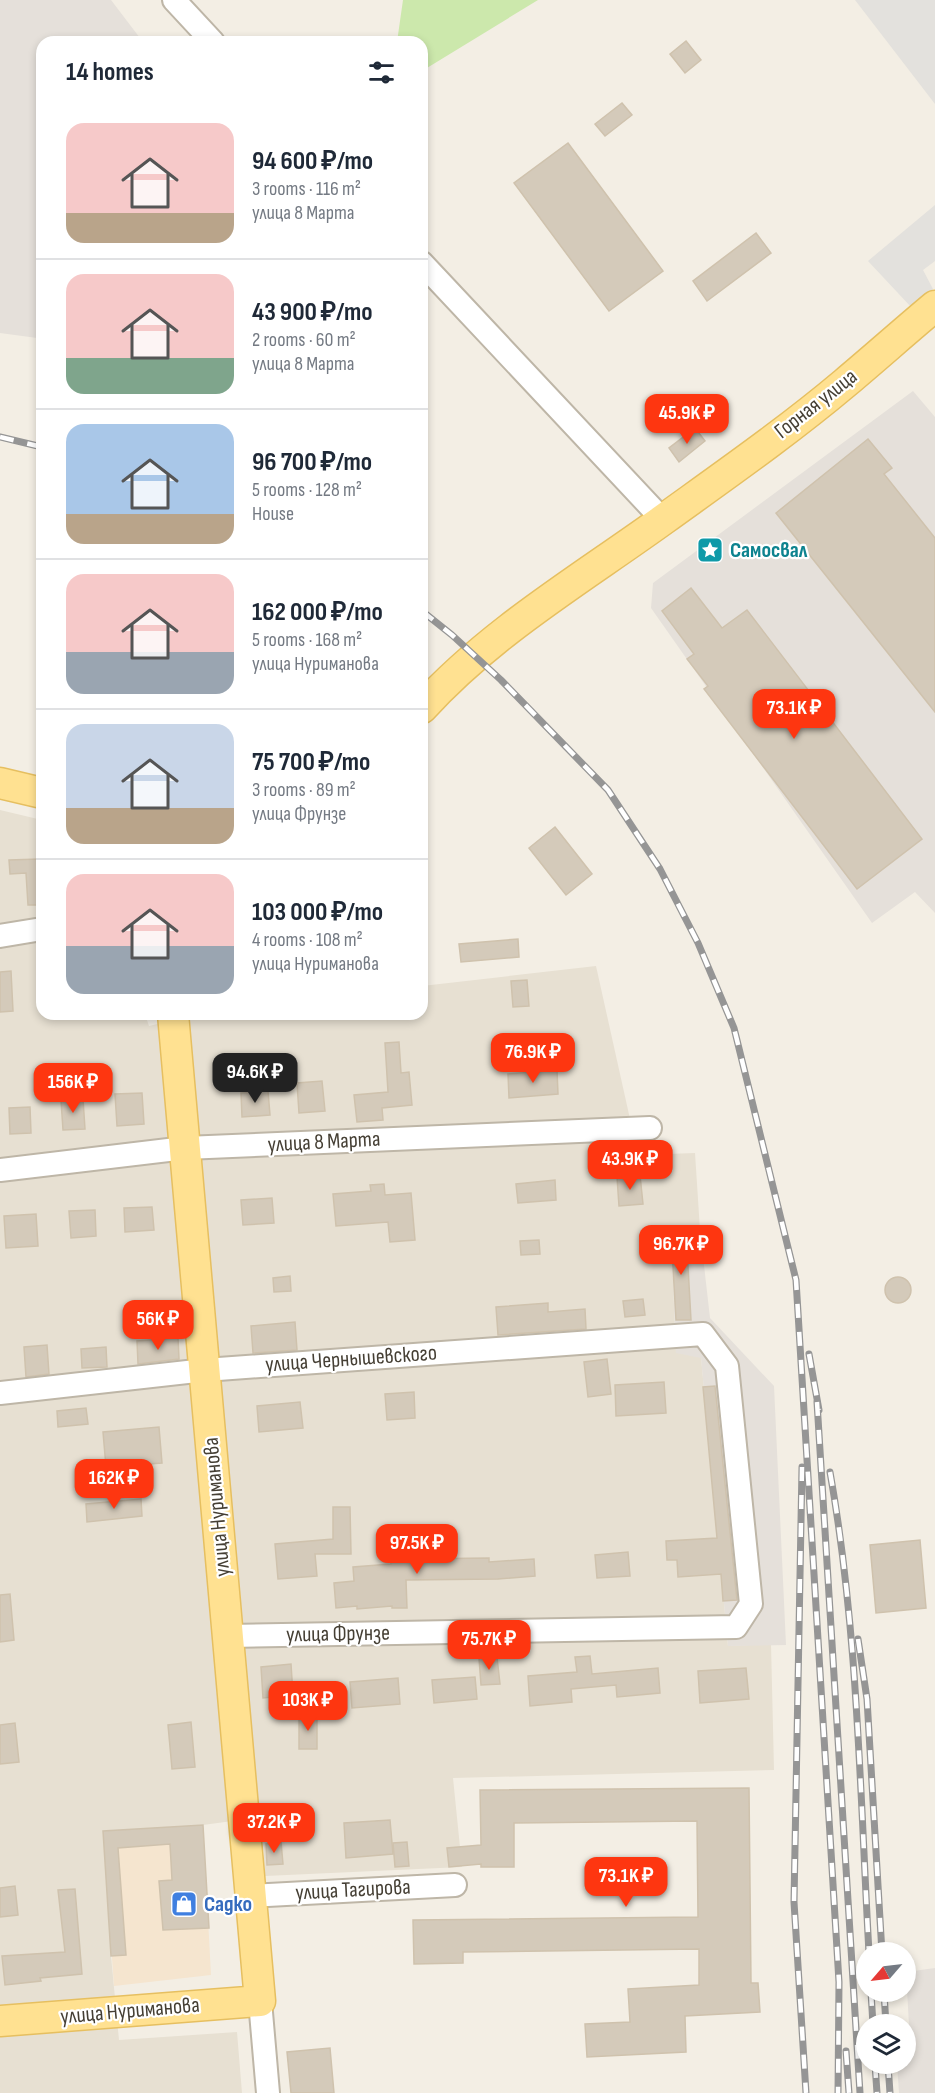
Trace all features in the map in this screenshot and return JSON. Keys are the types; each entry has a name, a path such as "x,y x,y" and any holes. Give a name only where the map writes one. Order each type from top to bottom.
{"main road":[{"name":"Горная улица","path":"428,701 441,687 508,628 663,520 845,383 935,306"},
{"path":"0,783 36,792"},
{"name":"улица Нуриманова","path":"0,2021 260,2001 174,1020"}],"street":[{"path":"174,0 207,36"},
{"path":"428,269 663,520"},
{"path":"0,936 36,930"},
{"name":"улица 8 Марта","path":"0,1170 185,1148 650,1128"},
{"name":"улица Чернышевского","path":"0,1393 205,1370 703,1334 727,1366 751,1604 736,1627"},
{"name":"улица Фрунзе","path":"228,1635 736,1627"},
{"name":"улица Тагирова","path":"251,1896 455,1885"},
{"name":"улица Нуриманова","path":"260,2001 268,2093"}],"shaded area":[{"path":"0,0 111,0 138,36 36,36 36,338 0,333"},
{"path":"855,0 935,0 935,104"},
{"path":"935,205 935,261 923,270 933,289 912,308 868,261"},
{"path":"913,391 935,417 935,913 915,892 872,923 651,608 653,583"},
{"path":"0,810 36,819 36,1020 147,1020 149,1026 174,1020 428,1020 428,985 596,966 638,1155 695,1153 700,1230 671,1232 676,1352 701,1357 728,1646 771,1644 774,1770 453,1778 462,1867 265,1876 262,1817 203,1825 103,1831 119,2040 237,2032 242,2093 0,2093"},
{"path":"700,1230 710,1318 774,1386 786,1645 728,1646 701,1358 676,1353 671,1232"},
{"path":"203,1825 211,1975 114,1986 103,1831"},
{"path":"935,1968 935,2093 899,2093 898,2074 916,2074 916,2014 908,2014 908,2002 916,2002 916,1971"}],"green space":[{"path":"403,0 538,0 428,67 428,36 398,36"}],"building":[{"path":"686,41 701,60 685,73 670,54"},
{"path":"622,103 632,115 605,136 595,124"},
{"path":"568,143 663,271 609,311 514,183"},
{"path":"756,233 771,253 707,301 693,281"},
{"path":"695,428 705,441 679,462 669,448"},
{"path":"868,439 892,468 884,474 935,538 935,712 776,513"},
{"path":"691,588 722,628 747,610 922,839 857,889 704,689 708,686 687,659 694,654 662,611"},
{"path":"555,827 592,874 566,895 529,848"},
{"path":"36,859 36,905 28,905 26,873 10,874 9,860"},
{"path":"518,939 519,957 461,962 459,944"},
{"path":"11,971 13,1011 0,1012 0,972"},
{"path":"527,980 529,1006 513,1007 511,981"},
{"path":"399,1042 401,1073 409,1072 412,1105 382,1108 383,1120 357,1122 354,1095 388,1092 385,1043"},
{"path":"557,1070 558,1094 509,1098 508,1074"},
{"path":"322,1081 325,1111 299,1113 297,1083"},
{"path":"268,1091 270,1115 242,1117 241,1093"},
{"path":"142,1093 144,1124 117,1126 115,1094"},
{"path":"83,1099 85,1129 63,1130 61,1100"},
{"path":"30,1107 31,1133 10,1134 9,1108"},
{"path":"640,1175 643,1204 619,1206 617,1177"},
{"path":"555,1180 556,1200 518,1203 516,1184"},
{"path":"384,1184 385,1195 411,1193 415,1240 390,1242 388,1222 336,1226 333,1194 371,1191 370,1185"},
{"path":"272,1198 274,1223 243,1225 241,1200"},
{"path":"152,1207 154,1230 125,1232 124,1208"},
{"path":"95,1210 96,1236 71,1238 69,1211"},
{"path":"36,1214 38,1246 6,1248 4,1216"},
{"path":"686,1231 691,1320 676,1320 671,1232"},
{"path":"539,1240 540,1254 521,1255 520,1241"},
{"path":"290,1276 291,1291 274,1292 273,1278"},
{"path":"898,1277 907,1281 911,1290 907,1299 898,1303 889,1299 885,1290 889,1281"},
{"path":"643,1299 645,1315 625,1317 623,1301"},
{"path":"548,1303 548,1312 585,1309 586,1329 498,1335 496,1307"},
{"path":"295,1322 297,1350 253,1353 251,1326"},
{"path":"178,1338 179,1359 138,1364 137,1341"},
{"path":"47,1345 49,1374 26,1377 24,1347"},
{"path":"106,1347 107,1367 82,1368 81,1349"},
{"path":"607,1359 611,1394 588,1397 584,1362"},
{"path":"664,1382 666,1413 616,1416 615,1385"},
{"path":"715,1386 737,1600 723,1601 721,1574 678,1577 677,1560 667,1560 666,1541 717,1538 703,1387"},
{"path":"414,1392 415,1418 387,1420 385,1394"},
{"path":"300,1402 303,1428 259,1432 257,1406"},
{"path":"86,1408 88,1424 58,1427 57,1411"},
{"path":"159,1427 162,1463 106,1467 103,1432"},
{"path":"141,1499 142,1516 87,1522 86,1504"},
{"path":"333,1507 350,1507 351,1554 315,1554 317,1576 278,1579 275,1544 333,1539"},
{"path":"390,1525 405,1525 406,1559 489,1558 489,1562 534,1559 535,1576 498,1579 406,1580 407,1608 392,1608 392,1606 357,1609 357,1606 336,1608 334,1583 354,1581 353,1567 391,1564"},
{"path":"920,1540 926,1608 876,1613 870,1545"},
{"path":"628,1552 630,1576 597,1578 595,1555"},
{"path":"10,1594 14,1640 0,1642 0,1595"},
{"path":"590,1656 592,1674 658,1668 660,1693 617,1697 616,1685 571,1689 572,1702 530,1706 528,1676 577,1672 575,1657"},
{"path":"497,1657 500,1684 481,1685 479,1658"},
{"path":"291,1664 293,1695 263,1698 261,1667"},
{"path":"746,1668 749,1699 700,1703 698,1671"},
{"path":"475,1677 477,1699 434,1703 432,1680"},
{"path":"398,1678 400,1704 352,1708 350,1682"},
{"path":"299,1715 317,1715 317,1749 299,1749"},
{"path":"191,1722 195,1767 172,1769 168,1725"},
{"path":"15,1723 19,1762 0,1764 0,1725"},
{"path":"749,1788 751,1983 758,1983 760,2012 685,2016 686,2052 587,2057 585,2024 630,2022 628,1989 699,1985 699,1949 463,1952 463,1963 414,1964 413,1920 698,1917 697,1821 514,1823 514,1867 481,1867 481,1864 449,1867 447,1848 481,1845 480,1790"},
{"path":"390,1820 393,1854 346,1858 344,1823"},
{"path":"203,1825 209,1928 163,1930 159,1881 172,1880 170,1844 118,1848 126,1955 111,1956 103,1831"},
{"path":"281,1842 283,1864 267,1865 266,1844"},
{"path":"407,1842 409,1866 395,1867 393,1843"},
{"path":"15,1886 18,1915 0,1917 0,1888"},
{"path":"75,1889 82,1974 40,1978 41,1981 5,1985 2,1956 65,1952 58,1890"},
{"path":"330,2048 334,2093 291,2093 287,2052"}],"railway":[{"path":"0,437 36,446"},
{"path":"428,616 501,680 608,790 660,869 698,943 734,1028 796,1280 839,1982 838,2093"},
{"path":"809,1354 819,1410"},
{"path":"817,1402 860,2093"},
{"path":"802,1467 794,1902 806,2093"},
{"path":"830,1472 847,1591 852,1651 868,1942"},
{"path":"858,1639 867,1699 881,1942"},
{"path":"872,2002 872,2014"},
{"path":"885,2002 885,2014"},
{"path":"846,2051 849,2093"},
{"path":"876,2074 877,2093"},
{"path":"889,2074 890,2093"}],"place":[{"name":"Самосвал","path":"710,550"},
{"name":"Садко","path":"184,1904"}]}
